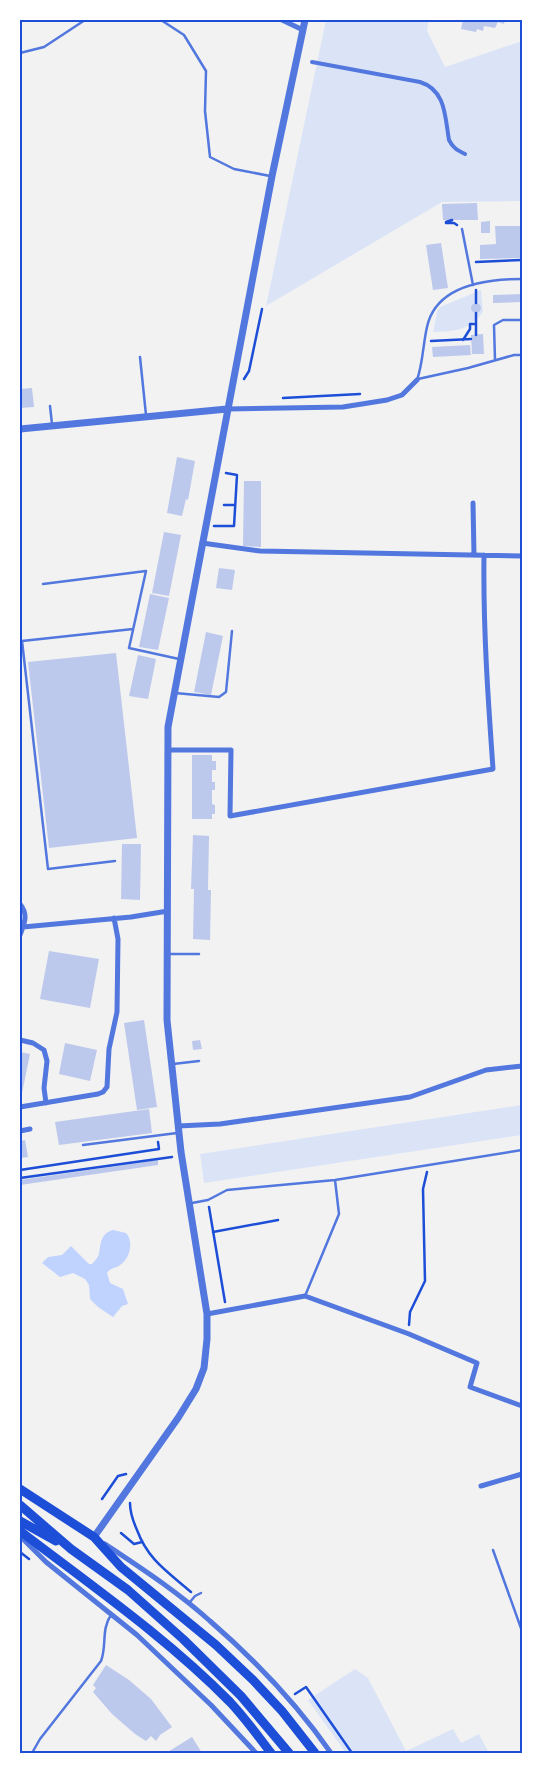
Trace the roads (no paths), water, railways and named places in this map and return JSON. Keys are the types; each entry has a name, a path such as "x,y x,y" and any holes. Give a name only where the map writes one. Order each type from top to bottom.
{"main road":[{"path":"20,1489 94,1537 122,1567 216,1645 253,1680 315,1753"},
{"path":"20,1505 71,1549 128,1590 183,1640 241,1696 289,1753"},
{"path":"20,1521 71,1549"},
{"path":"20,1532 134,1617 185,1659 231,1704 271,1753"}],"street":[{"path":"282,20 303,30"},
{"path":"305,20 272,176 168,727 166,998 181,1156 207,1314 204,1368 196,1389 178,1418 94,1537 151,1575 210,1620 266,1674 316,1731 331,1753"},
{"path":"312,62 414,81 431,86 442,100 449,140 455,149 465,154"},
{"path":"20,429 227,409 344,407 387,400 402,395 417,380"},
{"path":"473,503 474,555"},
{"path":"202,543 260,551 522,556"},
{"path":"168,750 231,750 230,816 494,769 485,650 484,555"},
{"path":"20,904 25,912 26,919 20,935"},
{"path":"23,927 168,911"},
{"path":"20,1107 98,1094 104,1092 107,1087 110,1049 117,1012 118,939 114,918"},
{"path":"20,1040 39,1046 47,1055 44,1088 46,1103"},
{"path":"178,1129 410,1097 486,1070 522,1066"},
{"path":"20,1131 30,1129"},
{"path":"207,1314 305,1296 409,1334 477,1363 470,1387 522,1406"},
{"path":"481,1486 522,1474"},
{"path":"20,1536 46,1562 137,1635 211,1705 256,1753"}],"lane":[{"path":"20,53 44,47 85,20"},
{"path":"161,20 184,35 206,71 205,111 210,157 234,169 272,176"},
{"path":"462,229 475,285"},
{"path":"522,279 490,280 444,297 430,315 417,380 514,355 522,355"},
{"path":"495,360 494,325 503,320 522,320"},
{"path":"140,357 146,416"},
{"path":"50,406 52,426"},
{"path":"43,584 146,571 129,648 180,659"},
{"path":"115,861 48,869 22,641 133,629"},
{"path":"174,693 219,697 226,692 232,631"},
{"path":"167,954 199,954"},
{"path":"171,1064 199,1061"},
{"path":"83,1145 178,1129"},
{"path":"189,1203 208,1200 227,1190 334,1180 522,1150"},
{"path":"305,1296 339,1214 334,1180"},
{"path":"493,1550 522,1631"},
{"path":"188,1603 201,1593"},
{"path":"32,1753 40,1739 101,1661 104,1654 104,1628 112,1614"}],"water":[{"path":"113,1230 126,1233 130,1241 130,1250 123,1262 107,1273 110,1283 123,1289 128,1304 122,1306 113,1317 90,1299 89,1285 85,1279 73,1273 60,1277 42,1263 48,1257 62,1255 71,1246 89,1264 92,1264 99,1255 103,1236"}]}
